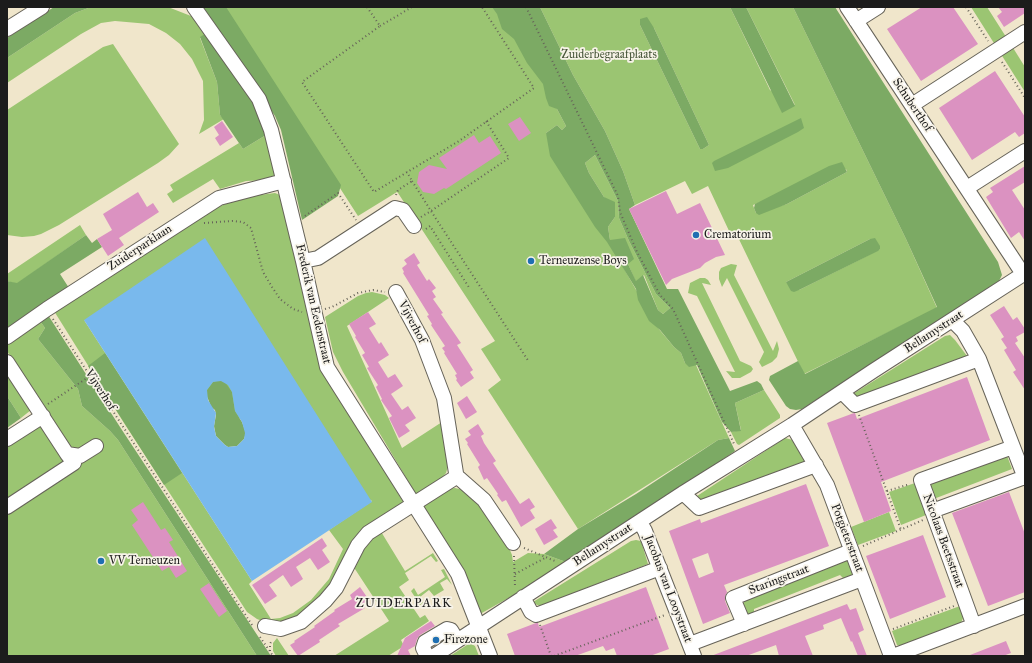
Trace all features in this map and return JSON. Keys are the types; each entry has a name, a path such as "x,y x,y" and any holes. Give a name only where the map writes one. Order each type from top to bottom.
{"street":[{"path":"7,29 42,7"},
{"name":"Frederik van Eedenstraat","path":"194,7 259,99 271,130 328,367 458,574 490,656"},
{"name":"Schuberthof","path":"847,7 1024,273"},
{"path":"856,21 878,7"},
{"path":"912,105 1025,32"},
{"path":"967,188 1025,151"},
{"name":"Zuiderparklaan","path":"7,337 47,309 219,198 284,181"},
{"path":"303,261 318,258 396,208 403,210 414,223"},
{"name":"Bellamystraat","path":"434,656 456,638 479,626 683,493 792,426 1024,273"},
{"name":"Vijverhof","path":"396,292 422,340 444,398 456,477"},
{"path":"933,513 1025,478 980,360 963,331 952,320"},
{"path":"842,392 855,405 980,360"},
{"path":"7,362 74,463 7,507"},
{"path":"7,439 41,413"},
{"name":"Potgieterstraat","path":"792,426 827,485 892,656"},
{"path":"67,454 80,456 96,446"},
{"name":"Nicolaas Beetsstraat","path":"974,626 921,480 1013,447"},
{"path":"683,493 699,508 816,465"},
{"path":"274,640 301,622 325,601 336,588 358,545 368,533 456,477 484,500 513,543"},
{"name":"Jacobus van Looystraat","path":"640,522 660,568 692,653"},
{"name":"Staringstraat","path":"744,624 733,598 851,551"},
{"path":"519,600 536,615 660,568"},
{"path":"692,653 744,624 862,579"},
{"path":"892,656 1025,606"},
{"path":"259,630 275,629 274,640"},
{"path":"427,656 426,650 428,648 449,634 456,638"}],"path":[{"path":"367,7 380,26"},
{"path":"412,7 380,26 302,82 374,192 459,141 534,88 482,7"},
{"path":"526,7 618,196 620,212 637,252 660,295 673,309 741,458"},
{"path":"966,7 1025,98"},
{"path":"470,289 430,226 423,230 414,223 509,158 486,121"},
{"path":"407,172 529,362"},
{"path":"395,199 398,190 412,181"},
{"path":"294,223 338,193 357,222 360,221"},
{"name":"Vijverhof","path":"190,216 196,223 232,221 243,222 251,228 263,272 280,299 293,309 305,313 315,312 332,307 358,292 372,290 396,292"},
{"name":"Vijverhof","path":"47,309 259,630 274,640 273,656"},
{"path":"41,413 90,376"},
{"path":"855,405 901,530"},
{"path":"887,491 921,480"},
{"path":"851,551 901,530 933,513"},
{"path":"515,574 545,558 513,543 515,574 519,600"},
{"path":"882,633 965,602"},
{"path":"536,615 553,656 677,611"}],"green space":[{"path":"54,7 91,7 75,13 7,58 7,38"},
{"path":"91,7 168,7 196,18 206,33 200,38 217,82 220,115 224,119 199,134 204,120 203,81 192,59 180,44 166,33 149,24 115,21 101,23 81,34 7,83 7,58 75,13"},
{"path":"201,7 226,7 341,185 338,196 302,220 281,130 275,116"},
{"name":"Terneuzense Boys","path":"223,7 514,7 557,109 566,126 562,130 557,125 546,133 658,328 681,353 685,363 696,365 729,438 718,440 578,529 488,390 501,380 481,349 495,341 398,193 397,192 358,216"},
{"path":"492,7 540,7 573,75 605,131 623,171 635,205 629,209 667,289 678,289 730,391 757,381 761,384 764,390 735,403 741,431 731,432 722,422 697,365 689,367 685,363 681,353 660,330 649,321 638,300 636,289 550,156 546,133 557,125 562,130 566,126 557,109 549,106 543,84 527,63 514,39 502,29 497,14","holes":["595,155 618,201 619,218 629,241 656,294 670,308 663,314 658,310 643,275 636,281 628,264 634,259 625,238 610,240 608,227 615,217 615,202 604,197 589,173 585,163"]},
{"name":"Zuiderbegraafplaats","path":"540,7 730,7 770,90 795,105 746,7 793,7 906,239 937,308 804,374 735,231 730,233 708,186 692,194 685,181 635,205 623,171 605,131 573,75","holes":["640,25 654,28 709,145 703,149 700,149","846,169 847,172 787,204 756,213 753,205","870,239 878,244 880,249 799,290 786,282"]},
{"path":"730,7 746,7 795,106 782,113"},
{"path":"793,7 835,7 998,262 1002,275 999,281 993,285 802,409 796,410 790,409 786,406 769,380 770,376 798,361 805,374 937,307 906,239"},
{"path":"971,7 987,7 1015,51 1025,67 1025,92"},
{"path":"647,17 654,28 709,145 703,149 700,149 640,25 640,19"},
{"path":"206,33 255,102 266,135 243,149 220,115 217,82 200,37"},
{"path":"113,44 179,144 169,155 158,163 59,225 34,236 22,237 7,235 7,110 103,47"},
{"path":"801,118 804,128 798,132 728,168 715,171 712,163 714,161"},
{"path":"266,135 275,172 274,176 269,180 246,181 220,189 213,179 173,203 167,194 173,190 170,185 239,143 243,149"},
{"path":"595,155 618,201 619,218 629,241 656,294 670,308 663,314 658,310 644,275 636,282 628,264 610,240 608,227 615,217 589,173 585,163"},
{"path":"842,162 847,172 787,204 759,215 756,213 754,208 755,204 829,166"},
{"path":"275,193 280,195 331,383 404,503 335,579 322,597 295,619 284,623 267,623 257,619 247,612 124,423 54,311 216,208 235,200","holes":["84,320 372,501 329,530 343,549 329,579 311,600 293,613 280,618 271,619 249,584 252,581"]},
{"path":"80,225 86,235 17,284 7,281 7,274"},
{"path":"86,235 92,243 97,239 102,247 60,274 69,288 10,327 7,326 7,281 17,283"},
{"path":"875,238 880,246 878,251 799,290 794,292 791,291 786,282 870,239"},
{"path":"731,264 737,265 734,275 773,351 777,341 779,349 777,357 772,362 762,367 759,362 764,352 727,278 722,287 719,279 719,272 721,268"},
{"path":"700,278 705,278 711,285 702,283 740,361 751,366 753,369 751,372 740,378 732,378 726,371 735,372 697,296 688,293 690,283"},
{"path":"372,292 385,295 389,298 347,326 402,448 442,422 448,466 446,473 441,479 417,496 343,372 333,352 325,317 358,296"},
{"path":"48,315 271,656 257,656 118,440 82,406 78,389 38,339 45,328 40,321"},
{"name":"VV Terneuzen","path":"40,321 45,328 38,339 78,389 82,406 118,440 257,656 7,656 7,434 40,412 77,465 100,451 78,451 68,448 7,351 7,343"},
{"path":"950,335 967,356 860,396 856,397 853,394 945,336"},
{"path":"105,353 182,473 164,485 88,366"},
{"path":"7,374 31,410 21,418 7,396"},
{"path":"213,382 225,382 232,392 235,411 242,422 246,433 244,439 237,446 228,447 216,436 214,426 216,415 215,410 211,407 207,396 207,390"},
{"path":"764,390 780,415 780,418 739,445 731,432 741,430 735,403"},
{"path":"7,396 21,418 7,428"},
{"path":"729,438 735,451 675,492 566,562 544,554 578,529 636,494 718,440"},
{"path":"785,438 793,440 800,445 809,462 700,504 694,498"},
{"path":"1006,453 1012,469 931,500 925,484"},
{"path":"915,483 926,515 901,525 889,492"},
{"path":"455,488 464,490 475,498 507,543 513,562 528,553 544,554 566,562 521,591 480,614 422,505 448,489"},
{"path":"889,512 896,531 858,545 851,527"},
{"path":"380,530 405,571 433,553 438,561 436,562 431,556 405,573 409,580 399,587 420,618 425,615 429,621 401,640 404,646 388,656 334,656 389,621 353,566 363,546"},
{"path":"631,541 641,541 648,564 540,606 533,602"},
{"path":"849,558 853,574 851,577 844,579 840,575 754,609 754,613 747,616 743,604 747,598"},
{"path":"444,569 452,585 447,579 440,583 444,590 434,596 429,590 420,597 423,603 420,605 411,591 414,588 418,595 445,577 441,570"},
{"path":"960,606 964,616 961,623 900,646 897,645 892,631"},
{"path":"277,638 289,656 276,656 273,651 273,643"},
{"path":"470,643 475,646 479,656 450,656"}],"water":[{"path":"205,238 372,502 252,581 84,320","holes":["221,381 228,385 232,392 235,411 242,422 245,433 244,439 237,446 228,447 216,436 214,427 216,413 208,400 207,390 213,382"]}],"building":[{"path":"922,7 953,7 978,44 921,81 887,29"},
{"path":"998,7 1025,7 1025,13 1004,27 997,16 1002,12"},
{"path":"995,71 1025,117 1025,133 1019,137 1015,132 972,160 939,108"},
{"path":"520,117 531,133 519,141 508,124"},
{"path":"222,121 233,137 220,146 215,138 219,135 214,127"},
{"path":"474,135 479,143 490,136 501,153 446,189 444,188 434,194 423,192 417,183 419,172 429,165 447,169 439,158"},
{"path":"1025,166 1025,182 1012,190 1025,210 1025,241 1019,232 1011,238 986,197 993,192 990,188"},
{"path":"666,191 677,214 700,203 725,255 716,257 705,263 700,268 672,279 666,285 629,209"},
{"path":"138,192 147,207 153,203 159,212 119,238 124,245 108,256 97,239 112,230 103,214"},
{"path":"414,253 420,263 417,265 427,281 429,279 436,288 432,291 436,297 433,299 443,313 441,314 461,343 457,345 473,370 470,372 474,378 461,387 456,380 455,375 457,374 442,348 445,346 431,325 432,324 427,316 429,315 403,273 402,268 407,264 404,260"},
{"path":"1004,306 1013,320 1017,317 1025,329 1025,332 1016,337 1018,341 1015,343 1025,358 1025,390 1013,372 1016,370 1004,350 1007,348 1001,339 1004,337 990,315"},
{"path":"368,312 376,324 369,328 379,344 381,342 389,355 378,362 388,378 395,374 403,386 391,394 402,410 408,406 416,418 405,425 410,431 399,438 389,418 392,416 381,400 382,399 376,387 378,385 367,368 369,367 362,355 365,353 349,324"},
{"path":"967,377 990,440 881,482 891,511 864,522 827,423 854,413 857,419"},
{"path":"467,396 477,412 466,419 457,403"},
{"path":"478,424 484,434 481,436 484,443 496,461 493,463 520,504 529,498 535,507 530,510 535,518 521,527 506,500 502,502 487,478 484,480 478,467 480,465 467,444 468,443 465,439 471,435 468,431"},
{"path":"806,484 829,546 724,585 727,592 725,601 730,613 703,624 669,531 700,519 701,523","holes":["708,553 714,572 699,578 692,559"]},
{"path":"1009,492 1025,534 1025,592 988,606 952,513"},
{"path":"143,502 161,530 165,528 173,540 169,542 187,571 176,578 169,567 162,571 132,525 138,520 131,510"},
{"path":"551,519 557,528 553,530 558,537 544,545 535,529"},
{"path":"923,535 946,597 890,619 866,556"},
{"path":"322,538 327,546 322,550 330,562 318,570 310,558 296,567 303,579 291,587 283,575 269,585 277,596 265,604 252,585"},
{"path":"209,583 227,611 219,617 200,589"},
{"path":"360,587 369,600 362,604 365,608 338,624 340,626 319,640 320,642 298,656 290,645 315,627 314,626 335,611 334,610 352,599 350,595"},
{"path":"646,587 669,649 650,656 617,656 614,648 606,651 603,646 575,656 515,656 507,634 536,623 538,623 539,627"},
{"path":"847,604 850,610 856,608 864,630 858,633 867,656 858,656 841,618 823,625 824,629 805,636 813,656 779,656 776,645 746,656 711,656"},
{"path":"431,621 435,626 420,635 415,646 408,650 411,656 397,656 405,638"},
{"path":"1006,641 1011,653 1003,656 970,656 970,655"}],"place":[{"name":"Crematorium","path":"696,235"},
{"name":"Terneuzense Boys","path":"531,261"},
{"name":"VV Terneuzen","path":"101,561"},
{"name":"Firezone","path":"436,640"}],"district":[{"name":"ZUIDERPARK","path":"404,604"}]}
